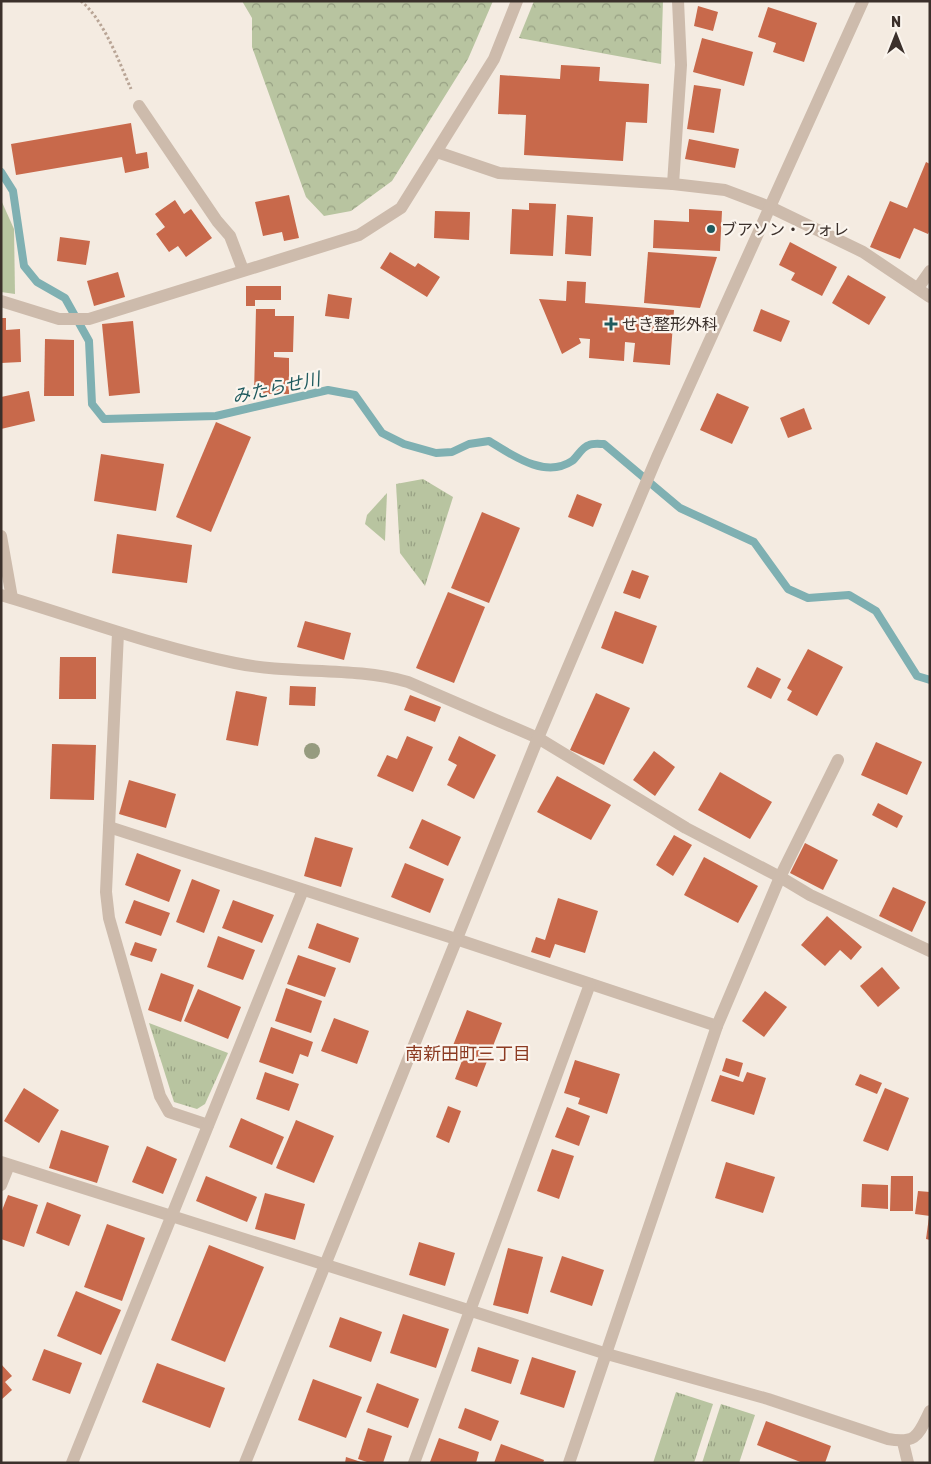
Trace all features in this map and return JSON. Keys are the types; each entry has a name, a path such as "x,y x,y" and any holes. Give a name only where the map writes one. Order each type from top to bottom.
{"street":[{"path":"1,301 59,319 89,319 359,235 401,208 494,59 517,1"},
{"path":"673,184 681,65 678,1"},
{"path":"245,1463 538,738 657,457 864,1"},
{"path":"139,106 217,221 230,236 243,270"},
{"path":"437,152 499,173 673,184 725,190 770,207 863,252 930,297"},
{"path":"918,288 930,271"},
{"path":"1,536 6,597 118,632 235,663 288,670 387,676 408,682 538,738 686,828 780,877 810,895 930,951"},
{"path":"118,632 106,892 109,918 160,1096 169,1112 208,1125"},
{"path":"568,1463 607,1354 717,1026 780,877 838,760"},
{"path":"109,827 717,1026"},
{"path":"72,1463 303,890"},
{"path":"414,1463 590,984"},
{"path":"1,1185 5,1163 607,1354 768,1399 888,1439 903,1442 915,1438 930,1411"},
{"path":"903,1442 908,1463"}],"path":[{"path":"81,1 87,6 109,40 139,106"}],"green space":[{"path":"242,1 493,1 468,59 392,181 351,211 324,216 306,197 252,47 252,18"},
{"path":"534,1 663,1 661,64 519,38"},
{"path":"1,200 14,229 15,294 1,292"},
{"path":"423,479 453,497 425,586 400,553 396,484"},
{"path":"387,493 385,541 365,524 367,515"},
{"path":"149,1023 228,1053 205,1104 197,1109 174,1102"},
{"path":"676,1392 713,1404 694,1463 653,1463"},
{"path":"721,1404 755,1415 739,1463 702,1463"}],"building":[{"path":"698,6 718,12 713,31 694,26"},
{"path":"768,7 817,23 804,62 773,52 776,43 758,37"},
{"path":"702,38 753,52 744,86 693,72"},
{"path":"561,65 600,67 599,81 649,84 647,123 626,122 623,161 524,155 526,115 498,114 500,75 560,79"},
{"path":"694,85 721,89 714,133 687,129"},
{"path":"131,123 136,154 147,152 149,168 125,173 122,157 16,175 11,144"},
{"path":"689,139 739,149 735,168 685,159"},
{"path":"926,162 930,164 930,230 928,234 914,228 900,259 870,247 890,201 907,208"},
{"path":"289,195 299,238 284,241 282,232 263,236 255,202"},
{"path":"175,200 184,214 191,209 212,238 186,257 178,246 169,252 156,234 165,227 155,214"},
{"path":"529,203 556,204 553,256 510,254 512,209 529,210"},
{"path":"689,209 722,211 720,251 653,248 654,220 689,222"},
{"path":"435,211 470,212 469,240 434,238"},
{"path":"567,215 593,217 591,256 565,254"},
{"path":"60,237 90,241 86,265 57,261"},
{"path":"790,242 837,267 822,296 791,280 795,273 779,265"},
{"path":"390,252 415,267 418,263 440,277 427,297 380,268"},
{"path":"648,252 717,257 700,308 644,303"},
{"path":"118,272 125,297 94,306 87,281"},
{"path":"848,275 886,297 869,325 832,303"},
{"name":"せき整形外科","path":"567,281 586,282 585,303 674,310 670,365 633,362 635,343 625,342 624,361 589,358 590,339 579,338 581,343 562,354 539,299 566,301"},
{"path":"246,286 281,286 281,300 255,300 255,306 246,306"},
{"path":"328,294 352,298 349,319 325,316"},
{"path":"256,309 275,309 275,316 294,316 293,352 274,352 274,357 289,358 289,394 254,394"},
{"path":"761,309 790,321 781,342 753,331"},
{"path":"1,318 6,318 6,330 20,329 21,362 1,363"},
{"path":"133,321 140,393 109,396 102,324"},
{"path":"45,339 74,340 74,396 44,396"},
{"path":"29,391 35,421 1,429 1,397"},
{"path":"717,393 749,407 732,444 700,430"},
{"path":"804,408 812,429 788,438 780,418"},
{"path":"216,422 251,437 211,532 176,517"},
{"path":"101,454 164,464 156,511 94,501"},
{"path":"577,494 602,504 593,527 568,517"},
{"path":"482,512 520,528 489,603 451,588"},
{"path":"117,534 192,545 187,583 112,573"},
{"path":"632,570 649,576 640,599 623,593"},
{"path":"448,592 485,607 454,683 416,668"},
{"path":"615,611 657,626 643,664 601,648"},
{"path":"305,621 351,633 344,660 297,647"},
{"path":"808,649 843,667 817,716 787,700 792,691 787,688"},
{"path":"60,657 96,657 96,699 59,699"},
{"path":"757,667 781,679 771,699 747,687"},
{"path":"290,686 316,687 315,706 289,705"},
{"path":"236,691 267,697 258,746 226,740"},
{"path":"596,693 630,708 604,765 570,750"},
{"path":"410,695 441,707 435,722 404,710"},
{"path":"407,736 433,747 413,792 377,776 387,755 397,759"},
{"path":"459,736 496,755 474,799 447,785 457,765 448,760"},
{"path":"876,742 922,762 907,795 861,775"},
{"path":"52,744 96,745 94,800 50,799"},
{"path":"654,751 675,767 655,796 633,780"},
{"path":"720,772 772,802 750,839 698,810"},
{"path":"557,776 611,805 591,840 537,812"},
{"path":"129,780 176,794 166,828 119,814"},
{"path":"878,803 903,816 897,828 872,815"},
{"path":"422,819 461,837 448,866 409,848"},
{"path":"674,835 692,845 673,876 656,865"},
{"path":"315,837 353,848 341,887 304,876"},
{"path":"805,843 838,860 823,890 790,873"},
{"path":"137,853 181,870 169,902 125,885"},
{"path":"704,857 758,886 738,923 684,895"},
{"path":"405,863 444,879 430,913 391,897"},
{"path":"192,879 220,890 204,933 176,922"},
{"path":"893,887 926,902 912,932 879,916"},
{"path":"558,898 598,911 585,953 555,944 550,958 531,952 536,937 545,940"},
{"path":"134,900 170,913 161,936 125,923"},
{"path":"233,900 274,915 262,943 222,928"},
{"path":"827,916 862,947 851,960 840,950 825,966 801,945"},
{"path":"317,923 359,938 350,963 308,948"},
{"path":"218,936 255,950 243,980 207,967"},
{"path":"135,942 157,949 152,962 130,955"},
{"path":"298,955 336,968 325,997 287,984"},
{"path":"882,967 900,988 878,1007 860,986"},
{"path":"161,973 194,985 181,1022 148,1010"},
{"path":"286,988 322,1001 311,1033 275,1021"},
{"path":"198,989 241,1007 228,1039 184,1021"},
{"path":"765,991 787,1007 764,1037 742,1021"},
{"path":"467,1010 502,1023 477,1087 455,1079 465,1053 452,1048"},
{"path":"334,1018 369,1031 357,1064 321,1051"},
{"path":"271,1027 313,1042 308,1057 300,1054 293,1074 259,1062"},
{"path":"726,1058 743,1063 739,1077 722,1071"},
{"path":"575,1060 620,1074 607,1114 578,1104 580,1098 564,1093"},
{"path":"265,1072 299,1084 289,1111 256,1099"},
{"path":"747,1072 766,1078 754,1115 711,1101 720,1075 743,1082"},
{"path":"860,1074 882,1083 877,1094 855,1085"},
{"path":"24,1088 59,1110 39,1143 4,1121"},
{"path":"885,1088 909,1098 888,1151 863,1141"},
{"path":"448,1106 461,1111 449,1143 436,1137"},
{"path":"567,1107 590,1116 579,1146 555,1137"},
{"path":"241,1118 284,1137 272,1165 229,1147"},
{"path":"296,1120 334,1136 314,1183 276,1168"},
{"path":"61,1130 109,1146 97,1183 49,1168"},
{"path":"147,1146 177,1159 163,1194 132,1182"},
{"path":"552,1149 574,1156 559,1199 537,1191"},
{"path":"726,1162 775,1177 763,1213 715,1198"},
{"path":"206,1176 257,1197 247,1222 196,1201"},
{"path":"891,1176 913,1176 913,1211 890,1211"},
{"path":"862,1184 888,1185 888,1209 861,1207"},
{"path":"918,1191 930,1192 930,1216 915,1214"},
{"path":"265,1193 305,1204 295,1240 255,1229"},
{"path":"8,1195 38,1205 24,1247 1,1239 1,1213"},
{"path":"47,1202 81,1215 69,1246 36,1233"},
{"path":"930,1217 930,1240 926,1239"},
{"path":"107,1224 145,1238 122,1301 84,1287"},
{"path":"419,1242 455,1253 445,1286 409,1275"},
{"path":"209,1245 264,1267 225,1362 171,1340"},
{"path":"508,1248 543,1257 528,1314 493,1305"},
{"path":"562,1256 604,1270 592,1306 550,1292"},
{"path":"76,1291 121,1310 101,1355 57,1336"},
{"path":"403,1314 449,1329 436,1368 390,1353"},
{"path":"340,1317 382,1332 371,1362 329,1347"},
{"path":"478,1347 519,1360 511,1384 471,1371"},
{"path":"44,1349 82,1363 70,1394 32,1380"},
{"path":"532,1357 576,1371 564,1408 520,1394"},
{"path":"157,1363 225,1388 210,1428 142,1402"},
{"path":"1,1364 12,1376 5,1382 12,1390 1,1400"},
{"path":"313,1379 362,1397 346,1438 298,1420"},
{"path":"377,1383 419,1399 408,1428 366,1412"},
{"path":"465,1408 499,1421 491,1441 458,1428"},
{"path":"766,1421 831,1446 825,1463 803,1463 757,1445"},
{"path":"368,1428 392,1436 383,1463 370,1463 358,1459"},
{"path":"439,1438 479,1452 476,1463 430,1462"},
{"path":"501,1444 544,1460 543,1463 494,1463"},
{"path":"346,1457 361,1462 361,1463 345,1463"}],"waterway":[{"name":"みたらせ川","path":"1,172 13,191 24,266 37,282 65,298 89,341 92,404 104,419 216,416 328,390 355,395 382,433 404,444 436,453 452,452 469,444 489,441 529,463 551,467 562,466 572,461 586,446 604,444 680,508 754,542 788,589 808,598 849,595 876,611 917,676 930,680"}],"place":[{"name":"ブアソン・フォレ","path":"711,229"},
{"name":"せき整形外科","path":"611,324"}],"district":[{"name":"南新田町三丁目","path":"468,1054"}]}
